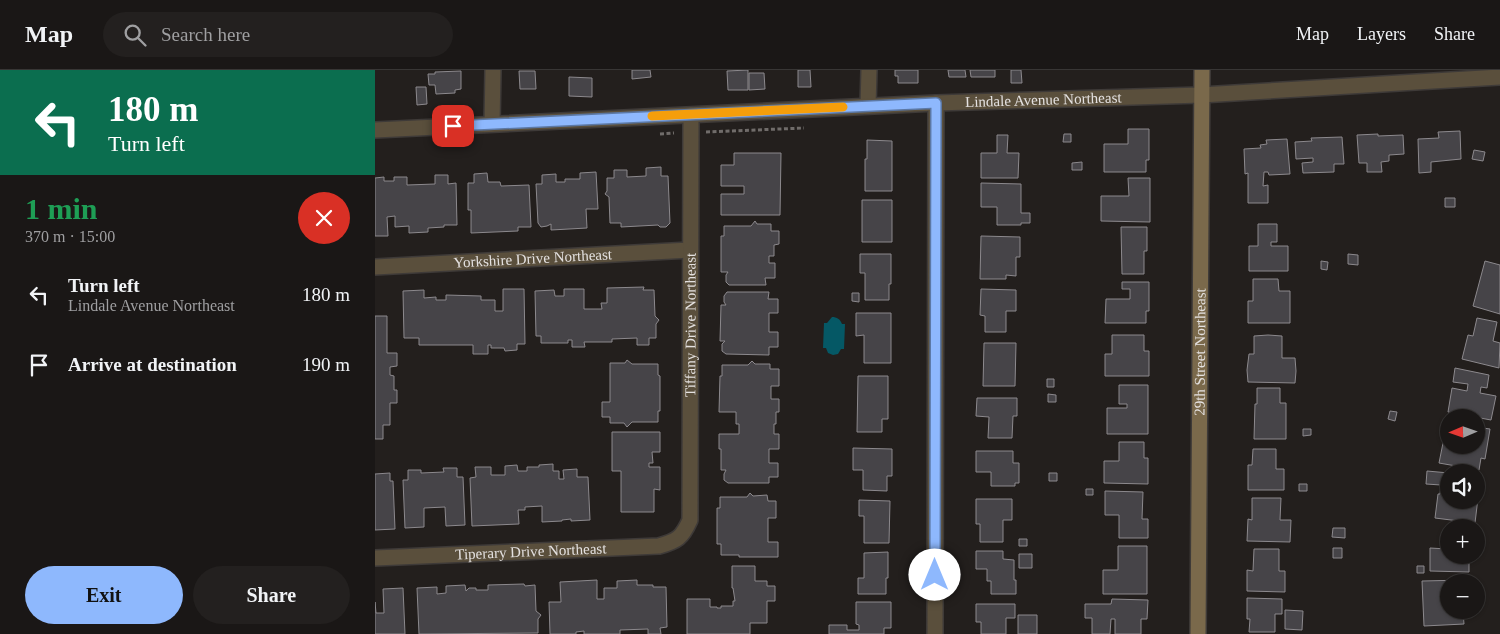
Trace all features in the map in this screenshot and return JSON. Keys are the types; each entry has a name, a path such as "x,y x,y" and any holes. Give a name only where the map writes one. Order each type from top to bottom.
{"main road":[{"name":"29th Street Northeast","path":"1199,634 1202,70"}],"street":[{"path":"492,124 493,70"},
{"path":"869,70 869,106"},
{"name":"Lindale Avenue Northeast","path":"375,130 936,103 1201,95 1500,77"},
{"path":"935,634 936,103"},
{"name":"Tiffany Drive Northeast","path":"684,534 690,520 691,115"},
{"name":"Yorkshire Drive Northeast","path":"375,267 690,250"},
{"name":"Tiperary Drive Northeast","path":"375,558 659,546 674,542 684,534"}],"path":[{"path":"706,132 804,128"}],"water":[{"path":"832,317 845,324 844,349 841,349 838,354 833,355 828,353 826,348 823,348 824,323 827,323"}],"building":[{"path":"632,70 650,70 651,77 632,79"},
{"path":"748,70 748,90 728,90 727,71"},
{"path":"798,70 810,70 811,87 798,87"},
{"path":"895,70 918,70 918,83 898,83 898,76 895,76"},
{"path":"948,70 965,70 966,77 949,77"},
{"path":"970,70 995,70 995,77 971,77"},
{"path":"1011,70 1021,70 1022,83 1011,83"},
{"path":"461,71 461,89 455,90 455,93 436,94 435,85 429,85 428,74"},
{"path":"519,71 535,71 536,89 520,89"},
{"path":"749,73 764,73 765,89 749,90"},
{"path":"569,77 592,78 592,97 569,96"},
{"path":"416,87 426,87 427,104 417,105"},
{"path":"1128,129 1149,129 1149,160 1146,160 1146,172 1104,172 1104,144 1128,144"},
{"path":"1460,131 1461,159 1431,162 1431,172 1419,173 1418,139 1439,138 1438,132"},
{"path":"1064,134 1071,134 1071,142 1063,142"},
{"path":"1378,134 1378,136 1403,135 1404,154 1389,155 1389,161 1381,162 1382,172 1367,172 1367,163 1359,163 1357,135"},
{"path":"997,135 1008,135 1007,153 1019,153 1018,178 981,178 981,153 997,153"},
{"path":"1342,137 1344,164 1334,164 1334,172 1303,173 1302,163 1313,162 1313,158 1296,159 1295,142 1312,141 1311,138"},
{"path":"1287,139 1290,174 1269,175 1268,172 1264,172 1263,186 1268,185 1268,203 1248,203 1248,173 1245,174 1244,149 1261,148 1260,145 1267,144 1266,140"},
{"path":"867,140 892,141 892,191 865,191"},
{"path":"1474,150 1485,152 1483,161 1472,159"},
{"path":"734,153 781,153 780,215 721,215 721,194 744,194 744,186 721,186 721,165 734,165"},
{"path":"1082,162 1082,170 1072,170 1072,163"},
{"path":"661,167 661,176 668,176 670,223 666,227 658,225 621,227 621,223 610,223 609,197 605,194 607,191 607,178 614,178 614,170 627,170 627,177 646,176 646,168"},
{"path":"596,172 598,209 586,209 587,228 551,230 551,224 541,227 538,223 536,184 542,184 542,175 556,174 556,182 565,182 565,179 580,179 580,173"},
{"path":"487,173 488,182 500,182 501,186 529,185 531,227 518,227 518,231 471,233 471,210 468,210 468,183 474,183 474,174"},
{"path":"435,175 448,175 448,184 456,183 457,225 428,228 428,232 409,233 409,226 395,227 395,216 387,217 388,236 375,236 375,178 384,177 384,181 394,181 394,177 407,177 407,185 435,184"},
{"path":"1128,178 1150,178 1150,222 1101,221 1101,196 1129,196"},
{"path":"981,183 1021,184 1021,213 1030,213 1030,223 997,225 997,207 981,207"},
{"path":"1445,198 1455,198 1455,207 1445,207"},
{"path":"862,200 892,200 892,242 862,242"},
{"path":"755,221 757,224 771,224 771,231 779,231 779,244 774,245 774,256 769,256 769,263 775,263 775,278 765,278 766,285 729,285 726,282 728,272 721,272 721,236 724,236 724,226 751,226"},
{"path":"1258,224 1277,224 1277,242 1271,242 1271,246 1288,246 1288,271 1249,271 1249,246 1258,246"},
{"path":"1121,227 1147,227 1147,251 1144,251 1144,274 1122,274"},
{"path":"981,236 1020,237 1020,257 1016,257 1016,276 1006,275 1006,279 980,279"},
{"path":"860,254 891,254 889,300 865,300 865,273 860,273"},
{"path":"1348,254 1358,255 1358,265 1348,264"},
{"path":"1321,261 1328,262 1327,270 1321,269"},
{"path":"1485,261 1500,265 1500,314 1473,306"},
{"path":"1253,279 1278,279 1279,291 1290,291 1290,323 1248,323 1248,301 1253,301"},
{"path":"1122,282 1149,282 1149,311 1146,311 1146,323 1105,323 1106,299 1130,299 1130,289 1122,289"},
{"path":"644,287 643,290 654,290 655,316 659,320 656,324 656,338 649,338 649,345 637,345 637,338 612,339 612,342 584,342 585,347 572,347 572,340 568,340 568,343 541,343 541,336 536,336 535,291 554,290 555,296 564,296 564,289 584,289 584,309 602,309 601,303 607,303 607,288"},
{"path":"503,289 524,289 525,344 517,344 517,350 505,351 504,348 491,348 491,345 488,345 488,354 473,354 473,345 419,345 419,338 404,338 403,291 424,290 424,298 436,297 436,300 446,300 446,295 481,296 481,300 495,300 495,311 503,311"},
{"path":"981,289 1016,290 1016,311 1006,311 1006,332 985,332 985,316 980,315"},
{"path":"727,292 769,292 768,299 778,299 778,313 769,313 769,332 778,332 778,347 769,347 769,355 726,354 722,351 722,344 725,341 720,341 721,305 726,305 724,296"},
{"path":"852,293 859,293 859,302 852,301"},
{"path":"856,313 891,313 891,363 864,363 864,335 856,336"},
{"path":"375,316 387,316 387,353 397,353 397,366 390,367 390,375 394,376 394,390 397,390 397,403 390,403 390,425 383,425 383,439 375,439"},
{"path":"1477,318 1497,322 1493,341 1500,343 1499,368 1462,359 1468,335 1473,336"},
{"path":"1112,335 1144,335 1144,351 1149,351 1149,376 1105,376 1105,354 1112,354"},
{"path":"1254,336 1282,336 1282,358 1295,358 1295,383 1248,382 1249,354 1254,354"},
{"path":"984,343 1016,343 1015,386 983,386"},
{"path":"627,360 632,364 658,364 660,411 658,411 658,422 632,422 627,427 624,423 610,423 610,417 602,417 602,402 610,402 610,363 625,363"},
{"path":"752,361 755,364 770,364 770,369 779,369 779,386 771,386 771,399 779,399 779,412 776,412 774,434 779,434 779,449 769,449 769,463 778,463 778,477 769,477 769,483 728,483 724,480 726,470 721,470 719,434 739,434 739,424 736,424 736,412 719,412 722,365 748,365"},
{"path":"1455,368 1489,375 1487,388 1481,387 1480,393 1496,396 1491,420 1485,419 1485,409 1448,409 1452,388 1467,391 1468,384 1453,382"},
{"path":"858,376 888,376 888,419 882,419 882,432 857,432"},
{"path":"1047,379 1054,379 1054,387 1047,387"},
{"path":"1119,385 1148,385 1148,434 1107,434 1107,408 1127,408 1127,404 1119,404"},
{"path":"1257,388 1280,388 1280,403 1286,403 1286,439 1254,439"},
{"path":"1048,394 1056,395 1056,402 1048,402"},
{"path":"977,398 1017,398 1017,416 1013,416 1012,438 988,438 989,417 976,416"},
{"path":"1390,411 1397,412 1395,421 1388,419"},
{"path":"1485,428 1490,429 1485,459 1481,458 1480,464 1439,463 1441,454 1485,454"},
{"path":"1303,429 1311,429 1311,435 1303,436"},
{"path":"612,432 660,432 660,452 652,452 653,463 649,463 649,467 660,467 660,490 654,489 654,512 621,512 621,471 612,471"},
{"path":"1119,442 1144,442 1144,458 1148,458 1148,484 1104,483 1104,461 1119,461"},
{"path":"853,448 892,449 892,476 887,476 887,491 863,490 863,470 853,470"},
{"path":"1253,449 1276,449 1276,469 1284,469 1284,490 1248,490 1248,465 1252,465"},
{"path":"976,451 1013,451 1013,463 1019,463 1019,483 1015,483 1015,486 991,486 991,472 976,472"},
{"path":"553,464 553,471 559,471 559,479 564,479 563,470 577,469 577,477 588,477 590,520 571,521 571,519 542,522 542,506 525,507 525,510 518,510 519,524 472,526 470,478 476,477 475,467 491,467 491,475 505,475 505,466 517,465 518,471 527,471 527,467"},
{"path":"443,468 457,468 457,477 463,477 465,525 446,526 445,507 424,508 424,527 405,528 403,480 408,480 408,470 421,470 421,473 444,472"},
{"path":"1427,471 1440,472 1440,485 1426,484"},
{"path":"390,473 390,481 393,481 395,529 375,530 375,474"},
{"path":"1049,473 1057,473 1057,481 1049,481"},
{"path":"1299,484 1307,484 1307,491 1299,491"},
{"path":"1086,489 1093,489 1093,495 1086,495"},
{"path":"1105,491 1143,492 1142,519 1148,519 1148,538 1119,538 1119,515 1105,515"},
{"path":"750,493 753,496 767,495 768,501 776,501 776,518 768,518 768,542 778,542 778,557 721,555 721,544 717,544 717,508 720,508 720,497 747,497"},
{"path":"1438,494 1440,494 1440,509 1477,509 1475,519 1435,518"},
{"path":"1252,498 1281,498 1280,520 1291,520 1290,542 1247,541 1248,519 1252,520"},
{"path":"976,499 1012,499 1012,520 1003,520 1003,542 980,542 980,524 976,524"},
{"path":"859,500 890,501 889,543 864,543 864,516 859,516"},
{"path":"1333,528 1345,528 1345,538 1332,537"},
{"path":"1019,539 1027,539 1027,546 1019,546"},
{"path":"1118,546 1147,546 1147,594 1103,594 1103,570 1118,570"},
{"path":"1333,548 1342,548 1342,558 1333,558"},
{"path":"1430,548 1440,549 1440,564 1469,564 1469,572 1430,571"},
{"path":"1254,549 1279,549 1279,571 1285,571 1285,592 1247,591 1247,570 1253,571"},
{"path":"976,551 1003,551 1003,559 1014,560 1016,594 991,594 991,581 987,581 987,569 976,569"},
{"path":"888,552 886,594 858,594 858,578 864,578 864,553"},
{"path":"1019,554 1032,554 1032,568 1019,568"},
{"path":"732,566 755,566 755,581 767,581 767,586 775,586 775,601 767,601 767,623 750,623 750,634 687,634 687,599 710,599 710,607 733,606 733,601 735,601 732,588"},
{"path":"1417,566 1424,566 1424,573 1417,573"},
{"path":"597,580 597,599 604,599 604,588 617,588 617,581 637,580 637,585 666,587 667,627 660,628 661,634 648,634 648,629 620,630 620,634 584,634 584,631 576,632 576,634 550,634 549,602 561,602 560,582"},
{"path":"1422,581 1440,581 1440,619 1464,619 1464,624 1424,626"},
{"path":"524,584 525,586 535,585 536,611 541,615 538,619 538,633 419,634 417,588 437,587 437,594 446,593 446,586 465,585 466,591 469,588 488,590 488,585"},
{"path":"403,588 405,634 375,634 375,602 376,613 384,613 383,589"},
{"path":"1247,598 1282,599 1282,614 1275,614 1275,632 1249,632 1250,619 1247,619"},
{"path":"1112,599 1148,600 1147,619 1141,619 1141,634 1115,634 1115,619 1111,619 1110,634 1092,634 1092,618 1085,618 1085,604 1111,604"},
{"path":"856,602 891,602 891,628 884,628 884,634 829,634 829,625 847,625 847,630 859,630 859,625 856,624"},
{"path":"976,604 1015,604 1015,618 1006,618 1006,634 981,634 981,622 976,622"},
{"path":"1285,610 1303,611 1302,630 1285,629"},
{"path":"1018,615 1037,615 1037,634 1018,634"}],"slow traffic":[{"path":"652,116 843,107"}],"route":[{"path":"453,126 936,103 935,575"}]}
